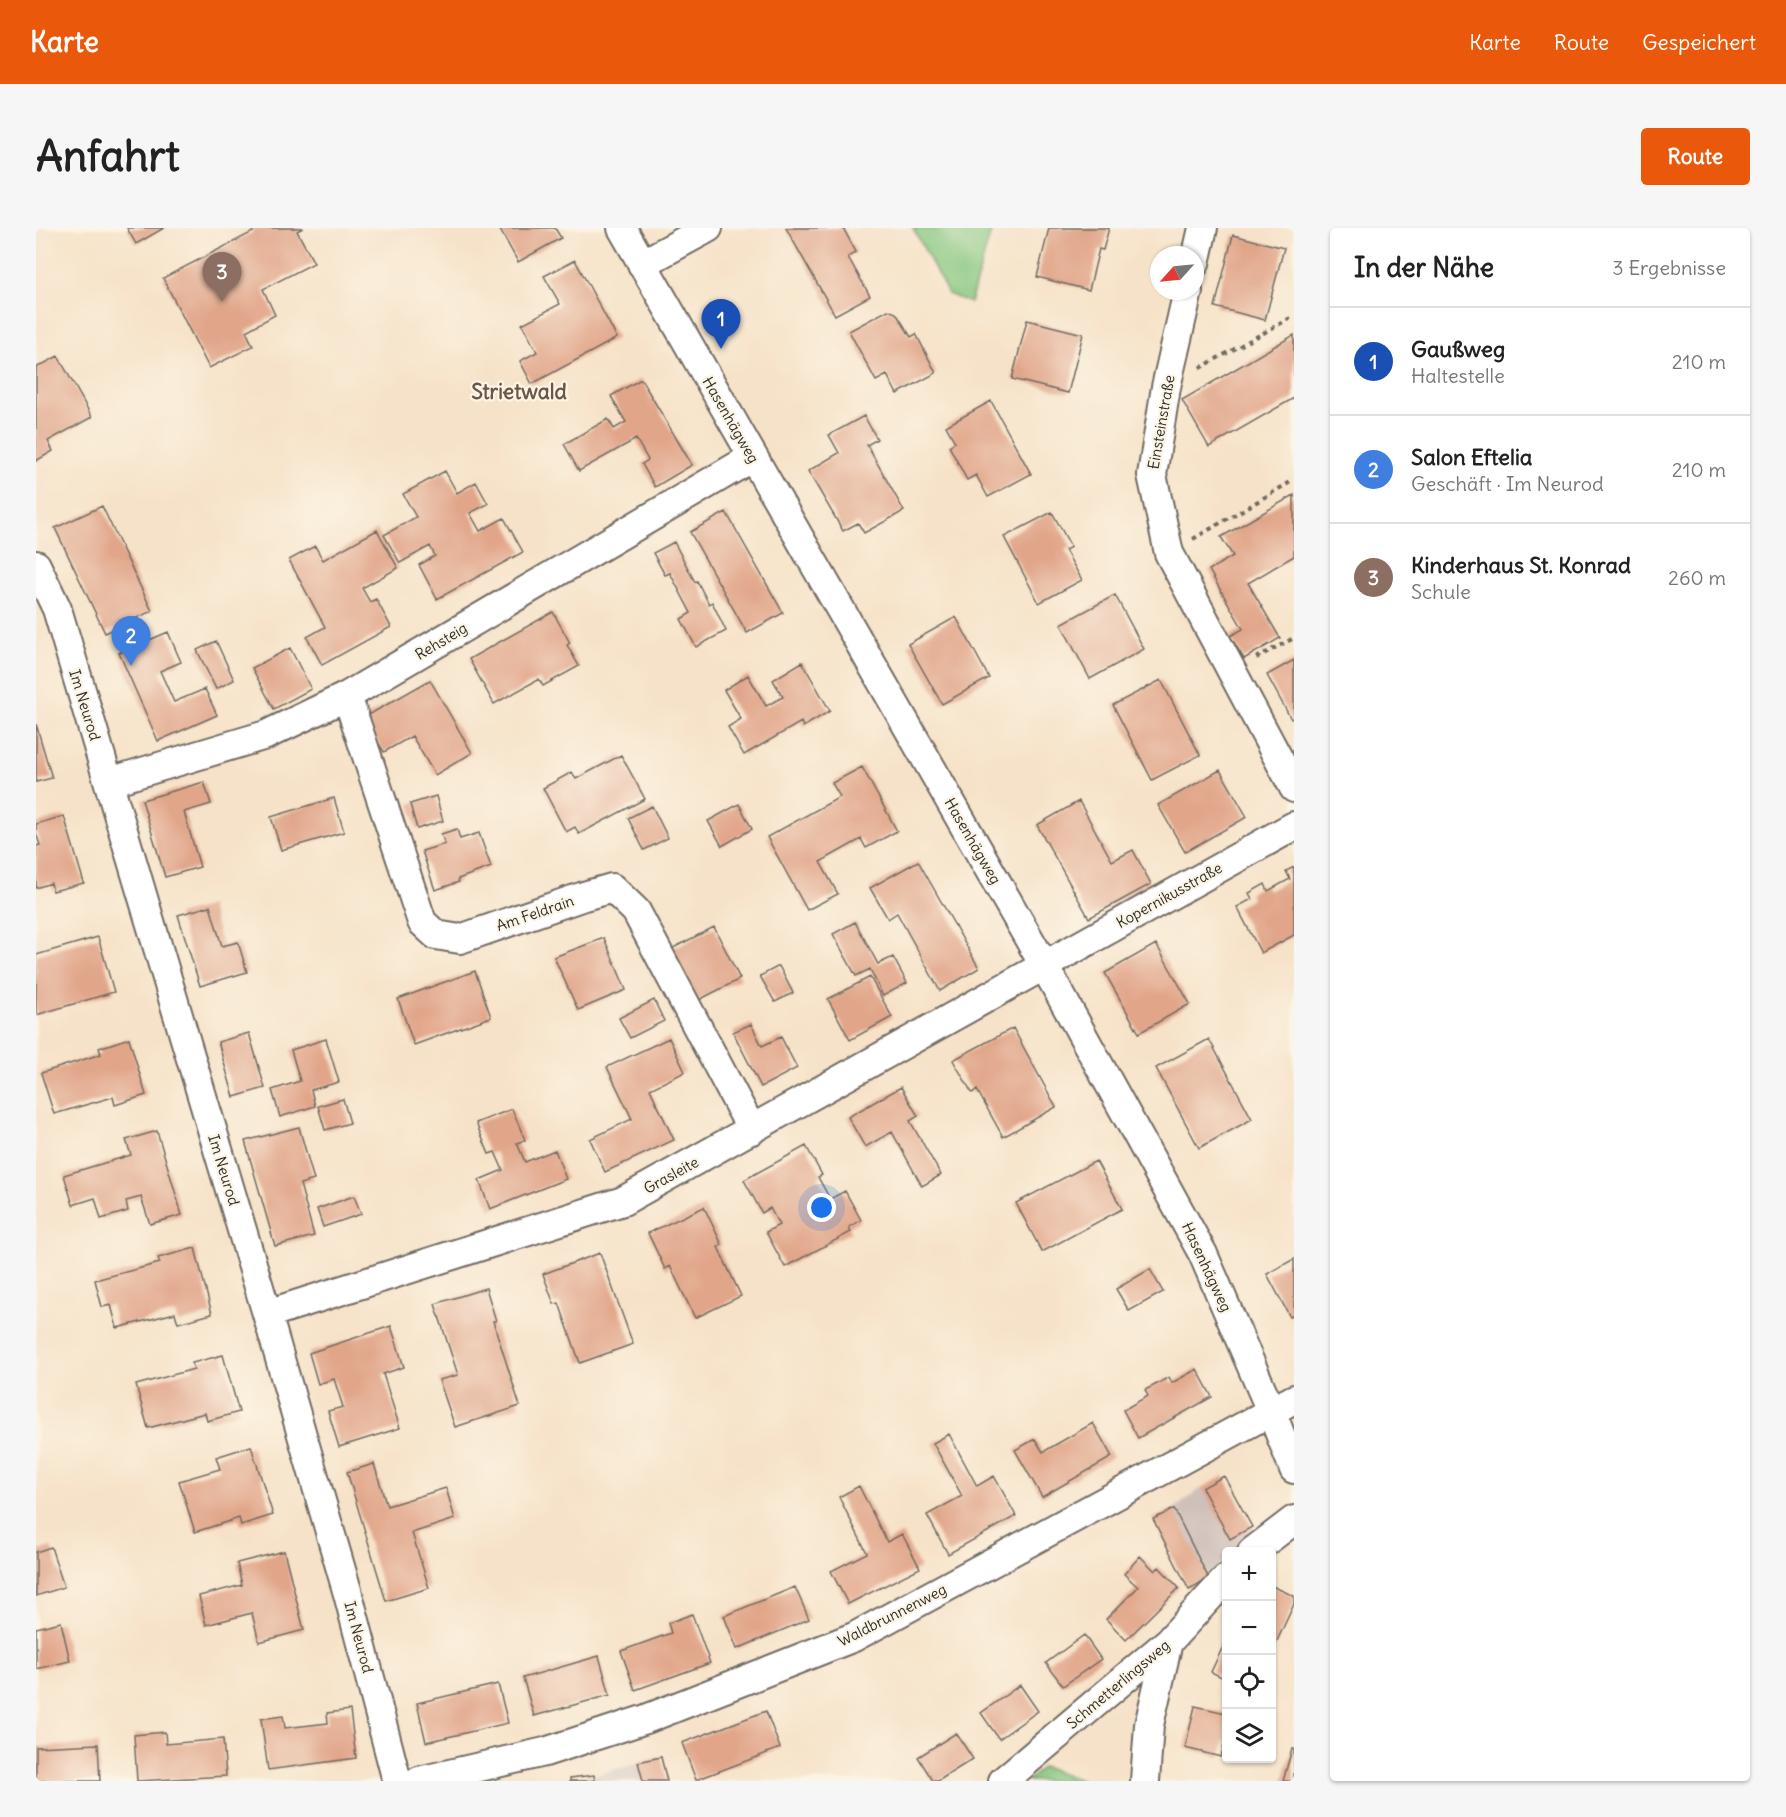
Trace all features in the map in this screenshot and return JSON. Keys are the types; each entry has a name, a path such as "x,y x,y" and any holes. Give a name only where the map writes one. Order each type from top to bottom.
{"street":[{"name":"Hasenhägweg","path":"622,228 1044,965 1203,1254 1283,1405 1294,1469"},
{"path":"642,264 708,228"},
{"path":"1199,246 1203,228"},
{"name":"Einsteinstraße","path":"1186,300 1166,387 1152,475 1169,553 1294,788"},
{"name":"Rehsteig","path":"109,782 266,735 347,696 753,457"},
{"name":"Im Neurod","path":"36,565 57,609 267,1314 348,1594 397,1781"},
{"name":"Am Feldrain","path":"347,696 422,922 436,935 460,939 612,888 636,911 752,1130"},
{"name":"Kopernikusstraße","path":"1044,965 1294,826"},
{"name":"Grasleite","path":"267,1314 623,1201 1044,965"},
{"name":"Waldbrunnenweg","path":"419,1781 474,1775 645,1719 854,1637 1283,1405"},
{"path":"1257,1547 1294,1520"},
{"name":"Schmetterlingsweg","path":"1003,1781 1168,1642 1222,1584"},
{"path":"1144,1781 1149,1725 1168,1642"}],"path":[{"path":"1166,387 1294,316"},
{"path":"1169,553 1294,480"},
{"path":"1231,671 1294,638"}],"shaded area":[{"path":"1224,1476 1252,1527 1235,1547 1222,1547 1222,1563 1209,1579 1189,1590 1153,1519 1174,1509 1202,1488"},
{"path":"661,1757 667,1781 570,1781 570,1778 594,1775"}],"green space":[{"path":"913,228 992,228 970,303 948,294"},
{"path":"1042,1767 1083,1781 1028,1781"}],"building":[{"path":"127,228 164,228 136,244"},
{"path":"251,228 303,228 297,231 314,263 263,289 275,315 246,331 253,346 209,368 163,278 253,232"},
{"path":"499,228 555,228 561,238 518,262"},
{"path":"786,228 843,228 856,252 848,257 870,296 835,315"},
{"path":"1049,228 1109,228 1103,250 1099,249 1089,290 1037,277"},
{"path":"1233,235 1284,248 1265,320 1215,307"},
{"path":"575,260 617,338 532,384 520,361 537,352 522,324 560,304 544,276"},
{"path":"888,310 896,313 911,337 916,334 936,373 897,394 887,375 876,381 849,331"},
{"path":"1027,320 1083,334 1068,393 1012,379"},
{"path":"1294,335 1294,398 1209,447 1182,400"},
{"path":"58,356 92,417 48,441 53,451 36,461 36,368"},
{"path":"641,379 692,465 655,487 642,464 648,460 636,439 579,471 564,444 608,419 614,429 626,422 611,396"},
{"path":"991,401 1031,474 988,497 976,475 967,480 949,446 955,442 946,426"},
{"path":"864,416 877,439 867,445 904,511 864,533 858,523 843,531 808,471 839,453 829,435"},
{"path":"445,471 457,493 476,482 488,504 470,513 480,531 504,518 523,552 437,599 419,565 435,556 430,546 400,563 384,535 416,517 403,494"},
{"path":"1294,495 1294,556 1248,583 1280,638 1244,659 1230,636 1243,629 1209,570 1233,556 1221,537"},
{"path":"102,506 152,611 105,633 55,528"},
{"path":"726,512 783,613 747,633 690,532"},
{"path":"1052,512 1071,547 1065,550 1082,580 1039,603 1004,537"},
{"path":"377,530 398,568 362,588 370,602 376,599 391,627 322,665 307,637 325,627 289,560 315,546 323,560"},
{"path":"674,542 695,582 697,581 709,604 712,602 726,631 696,647 681,619 691,613 670,573 665,575 653,553"},
{"path":"1115,595 1144,649 1090,679 1061,624"},
{"path":"553,612 570,643 567,645 579,666 543,686 539,679 494,704 469,659"},
{"path":"956,617 989,678 942,704 908,644"},
{"path":"168,632 181,662 160,671 174,702 205,689 217,715 158,741 119,653"},
{"path":"216,641 234,680 216,689 197,650"},
{"path":"290,648 311,689 274,709 252,668"},
{"path":"1294,660 1294,717 1291,719 1267,675"},
{"path":"802,662 830,711 803,727 801,722 744,755 728,727 741,719 724,690 748,675 766,706 783,697 773,680"},
{"path":"430,680 472,753 435,775 412,736 384,752 363,718"},
{"path":"1161,680 1200,755 1152,780 1113,705"},
{"path":"36,724 52,778 36,782"},
{"path":"621,755 645,799 579,834 575,827 566,832 543,788 572,772 576,779"},
{"path":"862,767 897,831 866,848 861,839 820,862 838,894 807,910 767,837 840,797 832,783"},
{"path":"1220,770 1247,817 1185,852 1158,805"},
{"path":"204,782 211,804 184,812 200,867 165,877 142,800"},
{"path":"436,796 443,821 417,829 410,804"},
{"path":"334,798 344,832 281,850 271,817"},
{"path":"1079,801 1112,861 1133,850 1151,884 1089,918 1037,825"},
{"path":"739,804 752,829 722,846 708,821"},
{"path":"652,806 668,838 644,850 628,818"},
{"path":"64,816 84,883 53,891 51,883 36,888 36,846 40,845 36,824"},
{"path":"457,829 460,839 479,833 491,867 435,890 422,851 445,844 441,834"},
{"path":"918,861 979,968 940,991 897,913 888,919 870,888"},
{"path":"1294,867 1294,935 1261,953 1237,907 1252,899 1249,893 1265,884 1268,891 1290,879 1286,871"},
{"path":"210,906 222,946 238,942 247,972 200,986 178,915"},
{"path":"855,922 878,964 893,957 907,983 883,996 870,969 856,976 833,934"},
{"path":"714,927 740,979 697,1001 671,949"},
{"path":"98,937 114,992 36,1015 36,955"},
{"path":"604,938 626,990 578,1010 554,957"},
{"path":"1156,944 1190,1004 1139,1033 1105,973"},
{"path":"779,966 793,993 775,1002 760,976"},
{"path":"475,971 491,1017 414,1045 398,999"},
{"path":"870,977 892,1017 850,1040 828,999"},
{"path":"654,1000 664,1021 630,1038 619,1018"},
{"path":"751,1024 762,1046 781,1037 797,1068 761,1087 733,1032"},
{"path":"1013,1028 1056,1107 1003,1137 977,1090 972,1093 953,1060"},
{"path":"249,1033 265,1088 234,1097 218,1042"},
{"path":"129,1038 146,1095 115,1105 113,1097 54,1114 41,1073 101,1054 99,1048"},
{"path":"669,1038 685,1072 650,1089 674,1140 605,1172 590,1139 632,1119 607,1067"},
{"path":"326,1039 339,1082 311,1090 315,1106 280,1117 272,1090 300,1081 291,1050"},
{"path":"1209,1039 1252,1119 1199,1148 1156,1068"},
{"path":"901,1087 918,1116 910,1121 941,1175 922,1186 892,1132 865,1147 848,1117"},
{"path":"343,1099 350,1123 325,1130 318,1106"},
{"path":"512,1109 525,1140 517,1143 525,1162 555,1150 566,1179 490,1209 479,1180 503,1170 495,1152 489,1154 476,1123"},
{"path":"299,1127 314,1180 300,1184 314,1236 275,1246 245,1141"},
{"path":"157,1131 182,1215 150,1224 141,1197 126,1201 128,1211 101,1219 95,1198 73,1205 64,1175 131,1155 126,1140"},
{"path":"806,1146 822,1175 818,1177 830,1199 845,1191 861,1220 849,1227 851,1232 785,1267 766,1232 779,1225 770,1208 762,1213 744,1180"},
{"path":"1096,1161 1122,1209 1042,1252 1016,1203"},
{"path":"354,1196 361,1214 323,1227 317,1209"},
{"path":"704,1207 722,1245 718,1247 741,1296 695,1318 670,1266 665,1269 648,1233"},
{"path":"195,1248 212,1314 178,1323 175,1313 117,1328 111,1305 102,1307 95,1280 160,1263 158,1258"},
{"path":"600,1253 633,1344 580,1363 559,1303 554,1304 543,1274"},
{"path":"1294,1259 1294,1315 1290,1317 1267,1274"},
{"path":"1150,1269 1163,1292 1129,1311 1116,1289"},
{"path":"486,1288 496,1321 493,1321 520,1406 455,1427 439,1380 458,1375 435,1304"},
{"path":"391,1326 404,1367 383,1374 400,1428 339,1447 328,1411 343,1407 334,1379 318,1384 309,1353"},
{"path":"223,1355 239,1412 207,1421 205,1413 148,1428 136,1385 194,1369 192,1363"},
{"path":"1197,1369 1212,1397 1138,1438 1123,1410 1148,1396 1145,1390 1169,1377 1172,1383"},
{"path":"1093,1423 1112,1457 1042,1497 1015,1450 1035,1439 1043,1452"},
{"path":"949,1434 977,1486 994,1476 1016,1516 948,1554 927,1515 962,1496 933,1443"},
{"path":"251,1446 273,1515 241,1525 239,1518 195,1532 179,1481 220,1469 216,1457"},
{"path":"374,1464 387,1506 446,1488 455,1519 412,1533 429,1588 386,1601 347,1472"},
{"path":"1224,1476 1252,1527 1230,1539 1202,1488"},
{"path":"859,1486 887,1542 902,1534 920,1568 848,1604 831,1571 867,1553 839,1497"},
{"path":"1174,1509 1209,1579 1189,1590 1153,1519"},
{"path":"51,1547 64,1587 36,1596 36,1552"},
{"path":"284,1551 304,1630 259,1642 252,1613 206,1625 199,1596 242,1585 237,1563"},
{"path":"1140,1556 1155,1571 1159,1567 1179,1588 1126,1640 1106,1619 1138,1587 1124,1574"},
{"path":"795,1587 809,1619 737,1649 724,1616"},
{"path":"1276,1588 1294,1596 1294,1604 1276,1643"},
{"path":"692,1614 710,1663 635,1690 621,1651 671,1633 668,1623"},
{"path":"61,1622 70,1661 36,1669 36,1628"},
{"path":"1084,1635 1101,1659 1063,1686 1046,1663"},
{"path":"1222,1649 1222,1677 1211,1672"},
{"path":"599,1656 610,1695 534,1716 523,1678"},
{"path":"498,1684 508,1723 426,1742 417,1703"},
{"path":"1020,1685 1038,1711 999,1739 981,1713"},
{"path":"1195,1706 1222,1712 1221,1757 1185,1748"},
{"path":"350,1710 356,1758 268,1770 261,1719 283,1716 285,1728 328,1723 327,1713"},
{"path":"766,1711 780,1748 696,1780 682,1743"},
{"path":"165,1732 166,1744 223,1739 226,1776 137,1781 134,1735"},
{"path":"956,1733 973,1759 938,1781 933,1781 918,1757"},
{"path":"98,1744 100,1781 36,1781 36,1747"},
{"path":"1292,1749 1294,1749 1294,1781 1283,1781"},
{"path":"661,1757 667,1781 643,1781 638,1762"},
{"path":"594,1775 595,1781 570,1781 570,1778"}],"place":[{"name":"Kinderhaus St. Konrad","path":"222,302"},
{"name":"Gaußweg","path":"721,349"},
{"name":"Salon Eftelia","path":"131,666"}],"district":[{"name":"Strietwald","path":"519,391"}]}
